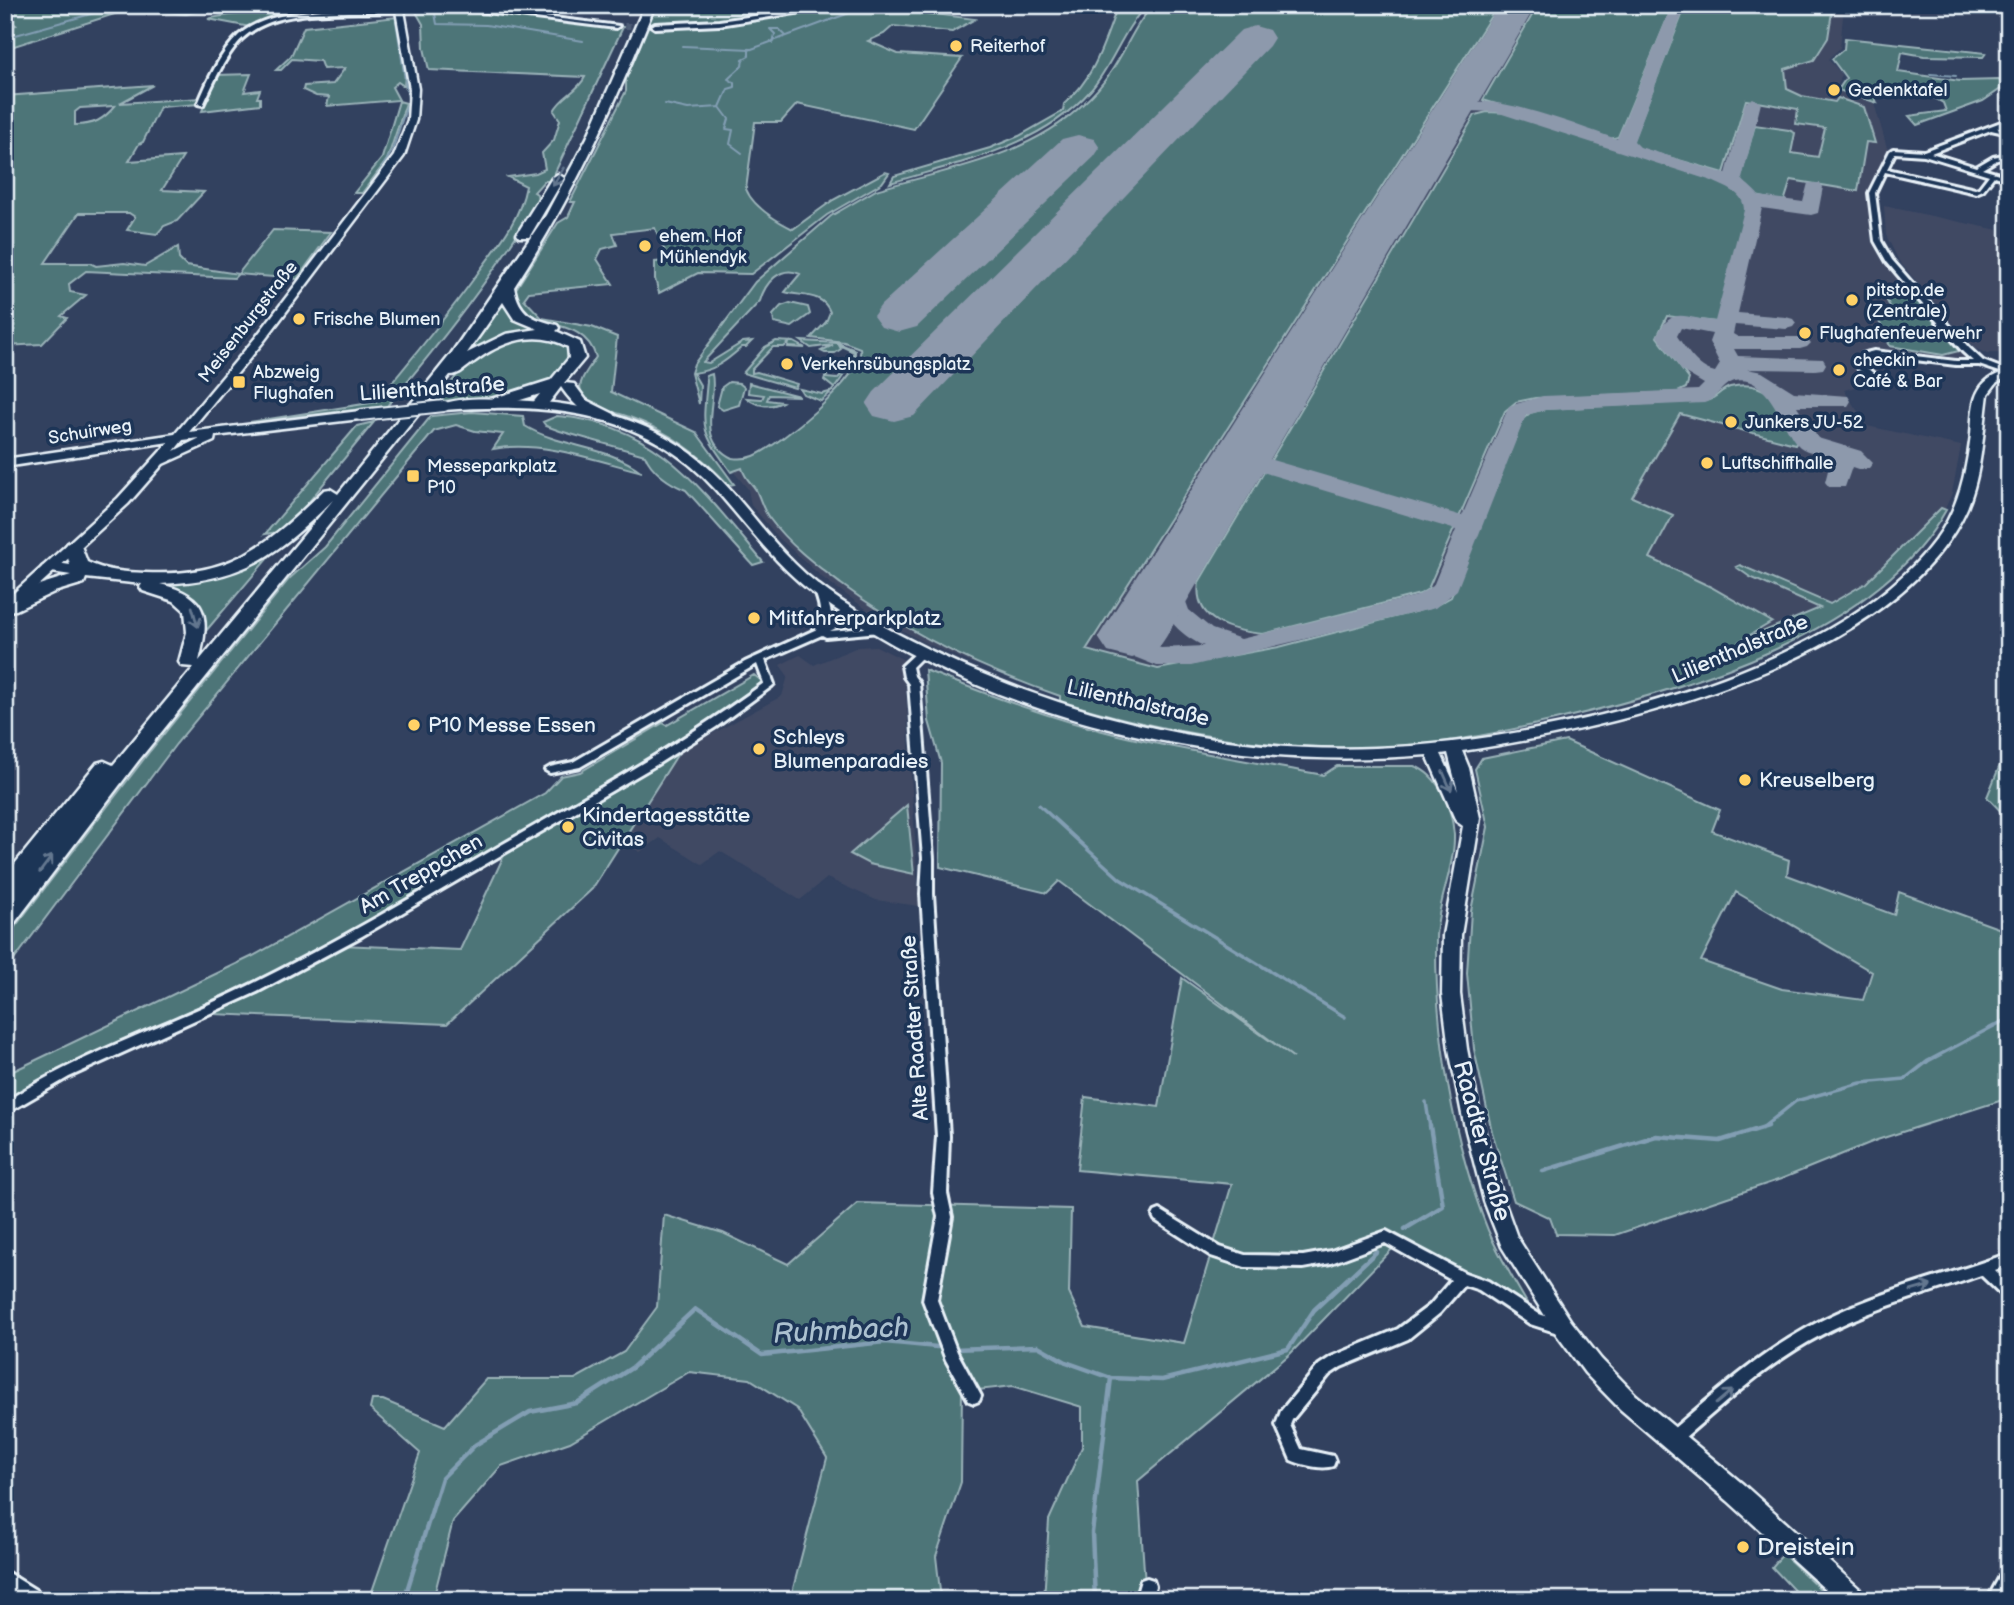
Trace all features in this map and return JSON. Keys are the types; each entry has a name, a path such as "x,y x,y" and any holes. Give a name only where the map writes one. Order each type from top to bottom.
{"highway":[{"path":"5,892 432,368 494,284 566,164 604,92 641,5"},
{"path":"434,403 571,183 614,92 650,5"},
{"path":"506,284 508,303 521,318 572,334 586,345 587,357 546,405"},
{"path":"5,919 176,700 434,403 466,359 489,345 517,336 549,334 575,345 578,358 564,384 494,403"},
{"path":"564,384 580,403 608,417"},
{"path":"47,571 167,580 204,576 230,569 274,544 330,494"},
{"path":"74,547 79,565 86,575"},
{"path":"7,607 86,575 149,587 183,599 191,605 198,621 190,662"}],"main road":[{"name":"Meisenburgstraße","path":"7,607 74,547 159,462 199,415 399,156 412,120 414,102 400,7"},
{"name":"Lilienthalstraße","path":"179,437 360,415 434,403 546,405 608,417 662,439 702,468 785,563 821,594 920,654 1031,699 1158,733 1234,746 1343,754 1433,750 1571,727 1716,687 1784,657 1857,615 1901,582 1944,536 1964,499 1982,393 1993,380 2009,373"},
{"path":"199,415 208,424 229,431"},
{"path":"132,443 150,450 159,462 229,431"},
{"name":"Schuirweg","path":"5,463 179,437"},
{"name":"Raadter Straße","path":"1453,747 1461,768 1472,818 1452,935 1451,994 1458,1049 1472,1119 1494,1200 1509,1241 1564,1328 1593,1366 1628,1402 1855,1600"},
{"name":"Raadter Straße","path":"1433,750 1468,834"}],"street":[{"path":"430,5 616,26"},
{"path":"655,26 719,23 845,5"},
{"path":"877,5 933,10 940,5"},
{"path":"201,104 214,74 251,29 306,13 400,7"},
{"path":"1925,153 2009,121"},
{"path":"1989,128 2009,132"},
{"path":"1980,363 1889,261 1878,241 1872,194 1893,151 1925,153 2009,179"},
{"path":"1977,169 1996,158 2009,156"},
{"path":"1883,170 1968,190 1981,190 1993,174"},
{"path":"1870,374 1862,368 1861,362 1865,356 1874,353 1956,363 1980,363 2009,373"},
{"path":"809,636 823,622 826,613 821,594"},
{"path":"823,622 851,614"},
{"path":"550,770 576,765 760,659 851,614"},
{"path":"809,636 876,629"},
{"name":"Alte Raadter Straße","path":"920,654 907,666 909,677 914,683 928,858 927,894 943,1136 940,1193 945,1217 930,1300 951,1355 974,1396"},
{"name":"Am Treppchen","path":"5,1109 30,1091 112,1049 252,989 400,909 695,737 769,684 760,659"},
{"path":"1160,1216 1216,1252 1245,1261 1303,1262 1331,1257 1386,1237 1461,1278 1483,1286 1535,1319 1564,1328"},
{"path":"1671,1440 1771,1357 1834,1321 1898,1295 2009,1259"},
{"path":"1984,1269 2009,1293"},
{"path":"1328,1461 1296,1455 1283,1425 1286,1416 1324,1370 1336,1362 1404,1334 1435,1309 1461,1278"},
{"path":"1995,1600 2009,1577"},
{"path":"5,1579 36,1600"}],"shaded area":[{"path":"1154,5 1844,5 1840,48 1828,59 1841,74 1834,90 1874,103 1887,148 1890,150 1869,192 1871,239 1882,260 1975,367 1888,358 1876,360 1878,372 1852,378 1855,387 1844,390 1867,426 1961,446 1952,493 1936,529 1919,550 1860,600 1785,645 1717,673 1633,702 1521,728 1436,740 1085,705 969,662 923,642 873,614 823,578 779,538 751,505 748,489 733,471 753,464 842,395 866,353 833,319 831,216 876,190 1011,149 1061,122 1082,106 1110,73 1141,19"},
{"path":"1884,206 1998,230 2009,250 2009,353 1985,353 1974,348 1899,261 1886,235"},
{"path":"876,646 904,660 919,906 876,900 827,878 800,900 720,851 702,864 660,838 640,852 623,842 679,752 782,696 788,676 780,665 800,655 814,665 858,647"}],"green space":[{"path":"5,5 227,5 186,14 130,9 5,49 5,28 16,25 6,18"},
{"path":"305,5 311,5 311,12 250,27 208,19 305,11"},
{"path":"412,5 623,27 551,181 544,181 534,192 538,201 504,255 447,332 387,406 250,422 376,402 430,337 508,230 519,209 526,186 508,177 545,169 542,153 554,140 560,120 554,111 585,77 429,70 424,48 423,24"},
{"path":"656,5 871,6 975,19 952,32 893,26 884,34 868,41 898,54 962,58 914,129 797,104 781,122 755,122 746,189 760,207 793,229 833,200 885,172 889,173 882,183 827,215 751,274 698,273 659,293 655,279 655,262 666,261 667,256 655,228 613,233 617,245 602,249 597,259 613,284 529,292 524,299 542,318 592,327 617,337 611,392 696,432 734,484 729,485 696,454 672,437 590,402 580,387 596,357 591,345 574,331 518,311 514,292 558,223 568,217 575,202 570,202 626,91 626,79 648,27 753,20 648,25"},
{"path":"1118,5 1147,5 1131,25 1099,80 1071,110 1048,126 998,150 890,183 894,176 990,148 1019,136 1063,111 1064,104 1084,83 1091,71"},
{"path":"1154,5 1498,5 1086,650 1158,669 1279,647 1433,607 1451,597 1523,419 1530,413 1545,409 1706,401 1727,388 1744,385 1765,391 1773,398 1798,439 1795,444 1680,414 1632,497 1673,515 1650,558 1711,587 1772,622 1738,642 1820,608 1750,577 1736,567 1740,565 1830,604 1866,583 1941,508 1946,510 1915,553 1874,591 1826,623 1773,650 1718,673 1606,707 1485,735 1414,745 1328,748 1250,742 1135,722 1060,701 1060,696 974,662 893,619 841,584 786,537 768,516 742,468 731,472 721,458 709,438 704,422 706,376 712,374 710,419 714,441 720,450 732,458 754,456 800,425 836,391 850,375 858,360 860,348 844,342 811,338 826,322 830,312 817,298 785,292 800,274 786,272 774,277 760,301 703,362 709,363 743,342 752,341 719,364 693,373 700,385 699,404 691,373 694,364 755,282 831,216 876,190 985,160 1061,123 1104,81"},
{"path":"1538,5 1673,5 1618,137 1610,139 1483,100"},
{"path":"1686,5 1833,5 1828,38 1814,60 1785,69 1787,89 1802,96 1835,102 1838,98 1864,107 1875,143 1866,142 1858,191 1791,180 1784,202 1756,196 1740,180 1755,125 1795,133 1791,153 1818,157 1825,128 1796,124 1798,109 1746,100 1724,173 1637,148 1632,142"},
{"path":"397,17 406,65 404,86 398,82 392,87 399,100 327,106 329,97 316,96 303,90 304,86 333,84 345,68 323,69 320,61 292,59 281,70 276,70 291,56 304,27"},
{"path":"1845,38 1986,53 1983,57 1924,56 1902,52 1898,72 1960,81 1999,80 2005,86 1983,101 1917,125 1909,116 1946,111 1943,103 1929,95 1872,90 1877,103 1838,90 1846,78 1832,59 1844,49"},
{"path":"251,74 244,92 260,90 257,98 260,98 260,104 202,111 216,75"},
{"path":"153,85 120,103 201,98 199,104 160,107 143,142 129,161 183,157 162,190 204,192 177,221 164,226 157,234 127,230 135,217 129,213 79,213 45,263 90,263 96,266 124,263 145,266 178,247 179,259 186,266 238,274 234,278 86,271 69,284 70,292 86,295 61,316 67,318 42,344 5,346 5,96","holes":["115,106 93,123 75,125 75,112 80,108"]},
{"path":"399,101 406,103 387,160 362,193 354,193 382,158"},
{"path":"1487,112 1509,113 1726,184 1736,189 1744,198 1747,209 1717,322 1667,316 1657,337 1689,379 1686,388 1678,392 1535,398 1516,402 1505,411 1428,589 1420,594 1263,634 1227,627 1217,622 1202,606 1199,582 1475,115"},
{"path":"273,230 331,232 297,279 238,274"},
{"path":"1913,296 1959,351 1943,355 1890,346 1878,319 1895,316 1886,299"},
{"path":"503,301 510,314 516,318 550,331 506,337 466,354"},
{"path":"790,303 808,307 810,314 792,327 774,323 773,315 781,306"},
{"path":"540,336 560,340 573,353 551,379 511,394 436,401 470,359 518,338"},
{"path":"776,341 794,342 805,348 788,347 789,343 784,347 773,347 752,369 752,373 757,372 797,384 795,388 743,373 765,347"},
{"path":"801,341 838,343 855,350 841,380 834,389 824,380 825,376 830,371 836,369 835,373 830,372 825,378 837,379 844,372 854,352 839,345 841,349 835,353 825,353 821,351 833,345 811,348"},
{"path":"729,382 739,383 744,387 739,405 723,410 717,406 722,387"},
{"path":"749,383 799,396 769,395 767,400 782,402 773,405 759,404 747,398 762,399 764,395 748,393"},
{"path":"800,389 822,394 832,391 821,401 803,394"},
{"path":"472,412 523,416 525,426 539,433 599,451 642,472 549,449 493,449 503,434 475,431 456,425 434,431 176,744 5,972 5,940 150,751 289,579 325,547 431,416"},
{"path":"557,416 592,421 623,432 651,447 698,486 763,562 753,565 686,490 662,476 645,455 560,431 546,426 543,422"},
{"path":"374,422 285,531 265,534 357,426"},
{"path":"278,546 200,638 204,621 199,608 188,597 173,589 65,572 171,582"},
{"path":"925,670 1069,722 1169,746 1323,775 1337,766 1414,766 1431,777 1447,804 1454,835 1452,860 1436,939 1439,1012 1448,1088 1465,1161 1488,1230 1531,1310 1395,1246 1290,1354 1138,1481 1145,1585 1142,1600 1044,1600 1049,1520 1082,1447 1082,1407 1013,1386 978,1390 957,1354 941,1317 937,1289 923,1286 939,1341 962,1389 961,1482 936,1556 941,1600 790,1600 827,1458 797,1409 750,1379 689,1372 570,1442 501,1466 453,1521 433,1600 369,1600 420,1453 370,1409 372,1400 383,1400 445,1426 486,1379 575,1379 624,1352 657,1307 664,1215 723,1233 788,1264 858,1203 1071,1209 1069,1293 1085,1327 1184,1343 1232,1184 1077,1170 1085,1097 1159,1107 1182,978 1294,1058 1059,881 1047,893 940,867 941,763 929,721"},
{"path":"754,675 763,682 696,733 341,936 256,980 28,1086 5,1102 5,1075 253,956 545,793 561,776 580,772 663,723 667,725"},
{"path":"1566,741 1720,810 1712,831 1789,860 1787,875 1894,915 1899,892 2009,932 2009,1098 1877,1140 1781,1179 1615,1235 1556,1234 1550,1218 1514,1201 1492,1132 1474,1049 1467,973 1471,911 1488,827 1475,769 1482,758","holes":["1736,892 1872,972 1863,1000 1782,989 1701,961"]},
{"path":"2009,743 2009,820 1987,797"},
{"path":"679,752 592,889 447,1024 212,1014 340,945 460,950 506,851"},
{"path":"907,805 914,874 869,864 850,854"},
{"path":"1783,1554 1832,1600 1803,1600 1772,1567"}],"waterway":[{"path":"5,38 123,5"},
{"path":"434,8 437,24 486,25 583,41"},
{"path":"773,41 852,12 887,8"},
{"path":"395,14 408,99"},
{"path":"773,41 775,34 770,29 779,29 786,36"},
{"path":"720,107 728,89 735,87 735,83 728,79 742,66 743,59 749,56 749,50 773,41"},
{"path":"683,46 751,49"},
{"path":"1930,74 1956,76"},
{"path":"665,104 688,109 720,107"},
{"path":"365,196 392,151 407,105"},
{"path":"720,107 729,119 726,129 733,130 730,144 742,153"},
{"path":"301,277 366,194"},
{"path":"1039,805 1120,879 1345,1017"},
{"name":"Ruhmbach","path":"1762,1128 1796,1101 1861,1083 1905,1079 1928,1061 2009,1018"},
{"path":"1426,1102 1430,1128"},
{"path":"1405,1229 1443,1206 1430,1126"},
{"name":"Ruhmbach","path":"1762,1128 1768,1126"},
{"name":"Ruhmbach","path":"1543,1171 1656,1136 1720,1141 1762,1128"},
{"name":"Ruhmbach","path":"1111,1378 1162,1380 1288,1349 1314,1310 1376,1252"},
{"name":"Ruhmbach","path":"404,1600 442,1478 475,1445 530,1412 577,1403 633,1367 695,1309 762,1355 885,1342 937,1347"},
{"name":"Ruhmbach","path":"953,1349 1038,1346 1066,1362 1111,1378"},
{"name":"Ruhmbach","path":"1095,1600 1092,1533 1111,1378"}],"taxiway":[{"path":"1633,149 1625,142 1679,5"},
{"path":"1737,184 1733,180 1753,103"},
{"path":"1452,113 1463,107 1476,105 1501,108 1718,177 1746,191 1753,201"},
{"path":"1753,201 1811,209 1814,187"},
{"path":"1724,325 1753,201"},
{"path":"1727,317 1786,323"},
{"path":"1721,378 1713,379 1697,373 1667,336 1673,323 1677,321 1714,328 1724,325"},
{"path":"1721,378 1731,364 1720,342 1724,325"},
{"path":"1722,336 1733,343 1800,343"},
{"path":"1733,362 1815,364"},
{"path":"1724,376 1740,374 1754,377 1766,384 1786,405 1809,443 1853,456 1861,463"},
{"path":"1132,637 1136,648 1157,657 1191,657 1426,602 1444,590 1517,411 1543,403 1704,396 1721,378"},
{"path":"1779,394 1791,399 1840,401"},
{"path":"1832,450 1843,457 1837,482"},
{"path":"1240,458 1469,526"},
{"path":"1181,556 1171,583 1176,611 1203,635 1238,646"}],"runway":[{"path":"1132,637 1518,5"},
{"path":"894,404 1255,38"},
{"path":"899,316 1078,148"}],"tunnel":[{"path":"616,26 655,26"}],"place":[{"name":"Reiterhof","path":"956,46"},
{"name":"Gedenktafel","path":"1834,90"},
{"name":"ehem. Hof Mühlendyk","path":"645,246"},
{"name":"pitstop.de (Zentrale)","path":"1852,300"},
{"name":"Frische Blumen","path":"299,319"},
{"name":"Flughafenfeuerwehr","path":"1805,333"},
{"name":"Verkehrsübungsplatz","path":"787,364"},
{"name":"checkin Café & Bar","path":"1839,370"},
{"name":"Abzweig Flughafen","path":"239,382"},
{"name":"Junkers JU-52","path":"1731,422"},
{"name":"Luftschiffhalle","path":"1707,463"},
{"name":"Messeparkplatz P10","path":"413,476"},
{"name":"Mitfahrerparkplatz","path":"754,618"},
{"name":"P10 Messe Essen","path":"414,725"},
{"name":"Schleys Blumenparadies","path":"759,749"},
{"name":"Kreuselberg","path":"1745,780"},
{"name":"Kindertagesstätte Civitas","path":"568,827"},
{"name":"Dreistein","path":"1743,1547"}]}
